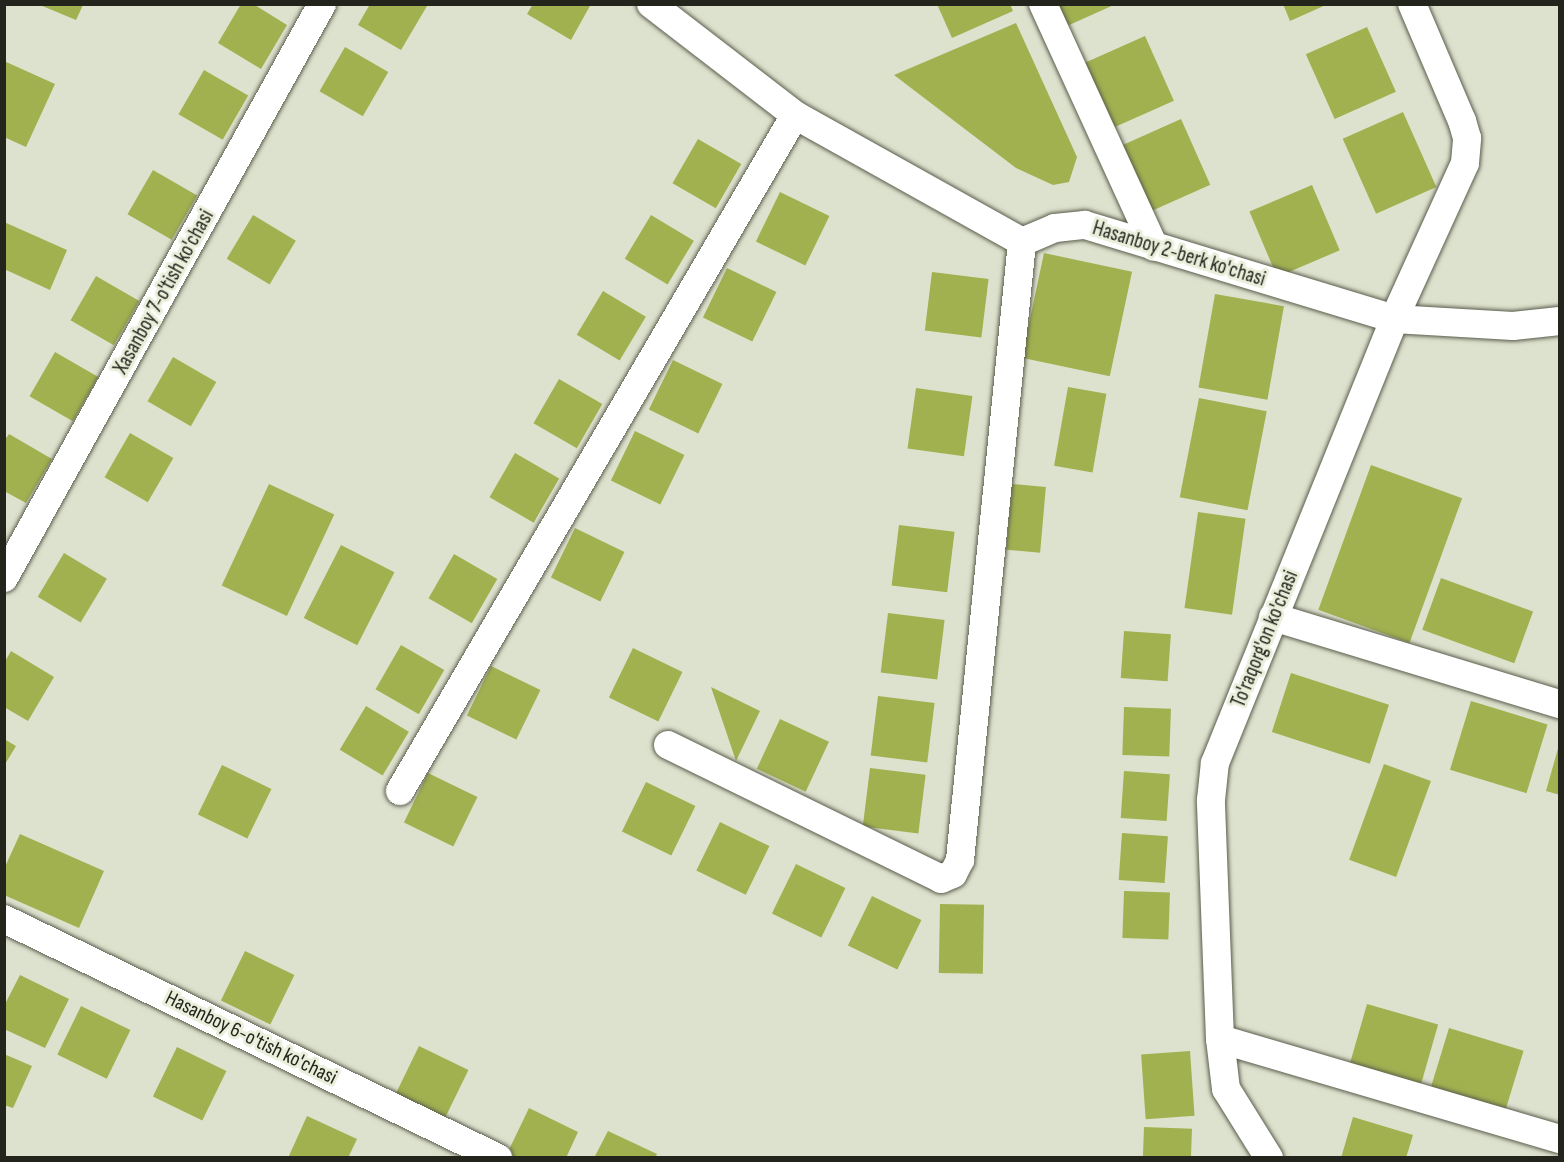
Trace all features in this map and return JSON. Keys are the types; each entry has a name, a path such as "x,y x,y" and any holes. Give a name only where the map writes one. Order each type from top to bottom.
{"street":[{"name":"Xasanboy 7-o'tish ko'chasi","path":"4,578 322,4"},
{"path":"651,4 795,114 1022,242 960,860 953,874 941,879 668,745"},
{"path":"1043,4 1154,247"},
{"name":"To'raqorg'on ko'chasi","path":"1269,1158 1226,1089 1220,1039 1211,800 1215,763 1394,319 1465,163 1467,138 1412,4"},
{"path":"400,791 795,114"},
{"name":"Hasanboy 2-berk ko'chasi","path":"1022,242 1055,228 1085,225 1394,319 1513,326 1560,321"},
{"path":"1273,617 1560,704"},
{"name":"Hasanboy 6-o'tish ko'chasi","path":"4,919 498,1158"},
{"path":"1220,1039 1560,1139"}],"building":[{"path":"241,4 253,4 287,25 261,69 218,43"},
{"path":"370,4 425,4 427,6 401,50 358,25"},
{"path":"533,4 591,4 571,40 527,14"},
{"path":"937,4 1010,4 1013,11 952,38"},
{"path":"1058,4 1116,4 1067,26"},
{"path":"1283,4 1328,4 1290,21"},
{"path":"40,5 83,5 76,20"},
{"path":"1016,23 1077,157 1069,182 1053,185 1016,168 894,75"},
{"path":"1367,27 1396,92 1335,119 1306,54"},
{"path":"1145,36 1174,101 1113,128 1084,63"},
{"path":"345,47 388,72 363,116 320,91"},
{"path":"4,61 55,84 26,147 4,137"},
{"path":"204,70 248,96 223,140 178,114"},
{"path":"1403,112 1436,187 1376,214 1343,139"},
{"path":"1181,119 1210,185 1148,212 1119,147"},
{"path":"698,139 741,164 716,208 672,183"},
{"path":"153,170 197,196 172,240 128,214"},
{"path":"1312,185 1340,250 1277,277 1249,212"},
{"path":"780,192 829,216 805,266 756,241"},
{"path":"253,215 296,241 270,284 227,259"},
{"path":"651,215 694,241 668,284 625,259"},
{"path":"4,222 67,250 50,290 4,269"},
{"path":"1044,253 1132,272 1110,376 1022,358"},
{"path":"727,268 776,292 752,342 703,317"},
{"path":"932,272 989,279 981,338 925,331"},
{"path":"96,276 139,301 114,345 70,320"},
{"path":"603,291 646,317 620,360 577,335"},
{"path":"1215,294 1284,306 1267,400 1199,388"},
{"path":"55,352 98,377 73,421 30,396"},
{"path":"173,357 216,382 191,426 148,401"},
{"path":"673,360 722,384 698,434 649,409"},
{"path":"559,379 602,404 577,448 534,423"},
{"path":"1068,387 1106,394 1093,473 1054,466"},
{"path":"916,388 972,396 964,456 908,448"},
{"path":"1199,398 1267,411 1247,510 1180,497"},
{"path":"635,431 684,455 660,505 611,480"},
{"path":"130,433 173,458 148,502 104,477"},
{"path":"9,434 52,459 26,503 4,491 4,441"},
{"path":"515,453 559,478 534,523 490,497"},
{"path":"1371,465 1462,498 1409,643 1318,610"},
{"path":"269,484 334,514 287,616 222,586"},
{"path":"1012,484 1046,487 1040,553 1006,550"},
{"path":"1198,512 1246,519 1232,615 1185,608"},
{"path":"899,525 955,532 947,592 892,586"},
{"path":"575,528 624,552 600,602 551,577"},
{"path":"341,545 394,572 357,645 304,618"},
{"path":"64,553 107,579 81,622 38,597"},
{"path":"454,554 497,579 472,623 428,598"},
{"path":"1441,578 1533,612 1514,663 1422,630"},
{"path":"888,613 945,620 937,679 881,673"},
{"path":"1124,631 1171,634 1168,681 1121,678"},
{"path":"401,645 444,670 419,714 376,689"},
{"path":"633,648 682,672 658,722 609,697"},
{"path":"11,651 54,677 28,721 4,707 4,663"},
{"path":"491,666 540,690 516,740 467,715"},
{"path":"1291,673 1389,705 1370,764 1272,732"},
{"path":"711,687 760,711 736,761"},
{"path":"878,696 935,703 927,762 871,756"},
{"path":"1471,701 1548,724 1526,793 1450,770"},
{"path":"366,706 409,732 383,775 340,750"},
{"path":"1124,707 1171,709 1169,757 1122,755"},
{"path":"780,719 829,742 806,792 757,769"},
{"path":"4,739 16,746 4,766"},
{"path":"1560,745 1560,795 1546,791"},
{"path":"1384,764 1431,781 1396,877 1349,860"},
{"path":"222,765 271,789 247,839 198,814"},
{"path":"870,768 926,775 918,833 863,827"},
{"path":"1124,771 1170,774 1167,821 1121,818"},
{"path":"428,773 477,797 453,847 404,822"},
{"path":"646,782 695,806 671,856 622,831"},
{"path":"720,822 769,846 746,895 696,871"},
{"path":"1122,833 1168,836 1165,883 1119,880"},
{"path":"20,834 104,871 79,928 4,895 4,869"},
{"path":"796,864 845,888 821,938 772,913"},
{"path":"1124,891 1170,893 1168,940 1122,938"},
{"path":"872,896 921,920 897,970 848,945"},
{"path":"940,904 984,905 983,974 939,973"},
{"path":"245,951 294,975 270,1025 221,1000"},
{"path":"20,975 69,999 45,1048 4,1029 4,1006"},
{"path":"1367,1004 1438,1024 1420,1087 1349,1066"},
{"path":"81,1006 130,1030 107,1079 57,1055"},
{"path":"1449,1028 1524,1051 1505,1113 1430,1090"},
{"path":"419,1046 468,1070 444,1120 395,1095"},
{"path":"177,1047 226,1071 202,1121 153,1096"},
{"path":"1190,1051 1195,1116 1146,1119 1141,1054"},
{"path":"4,1054 32,1066 13,1108 4,1105"},
{"path":"529,1108 578,1132 566,1158 505,1158"},
{"path":"307,1116 357,1139 348,1158 288,1158"},
{"path":"1353,1117 1413,1135 1406,1158 1341,1158"},
{"path":"1144,1127 1192,1129 1191,1158 1143,1158"},
{"path":"608,1131 657,1154 655,1158 594,1158"}]}
